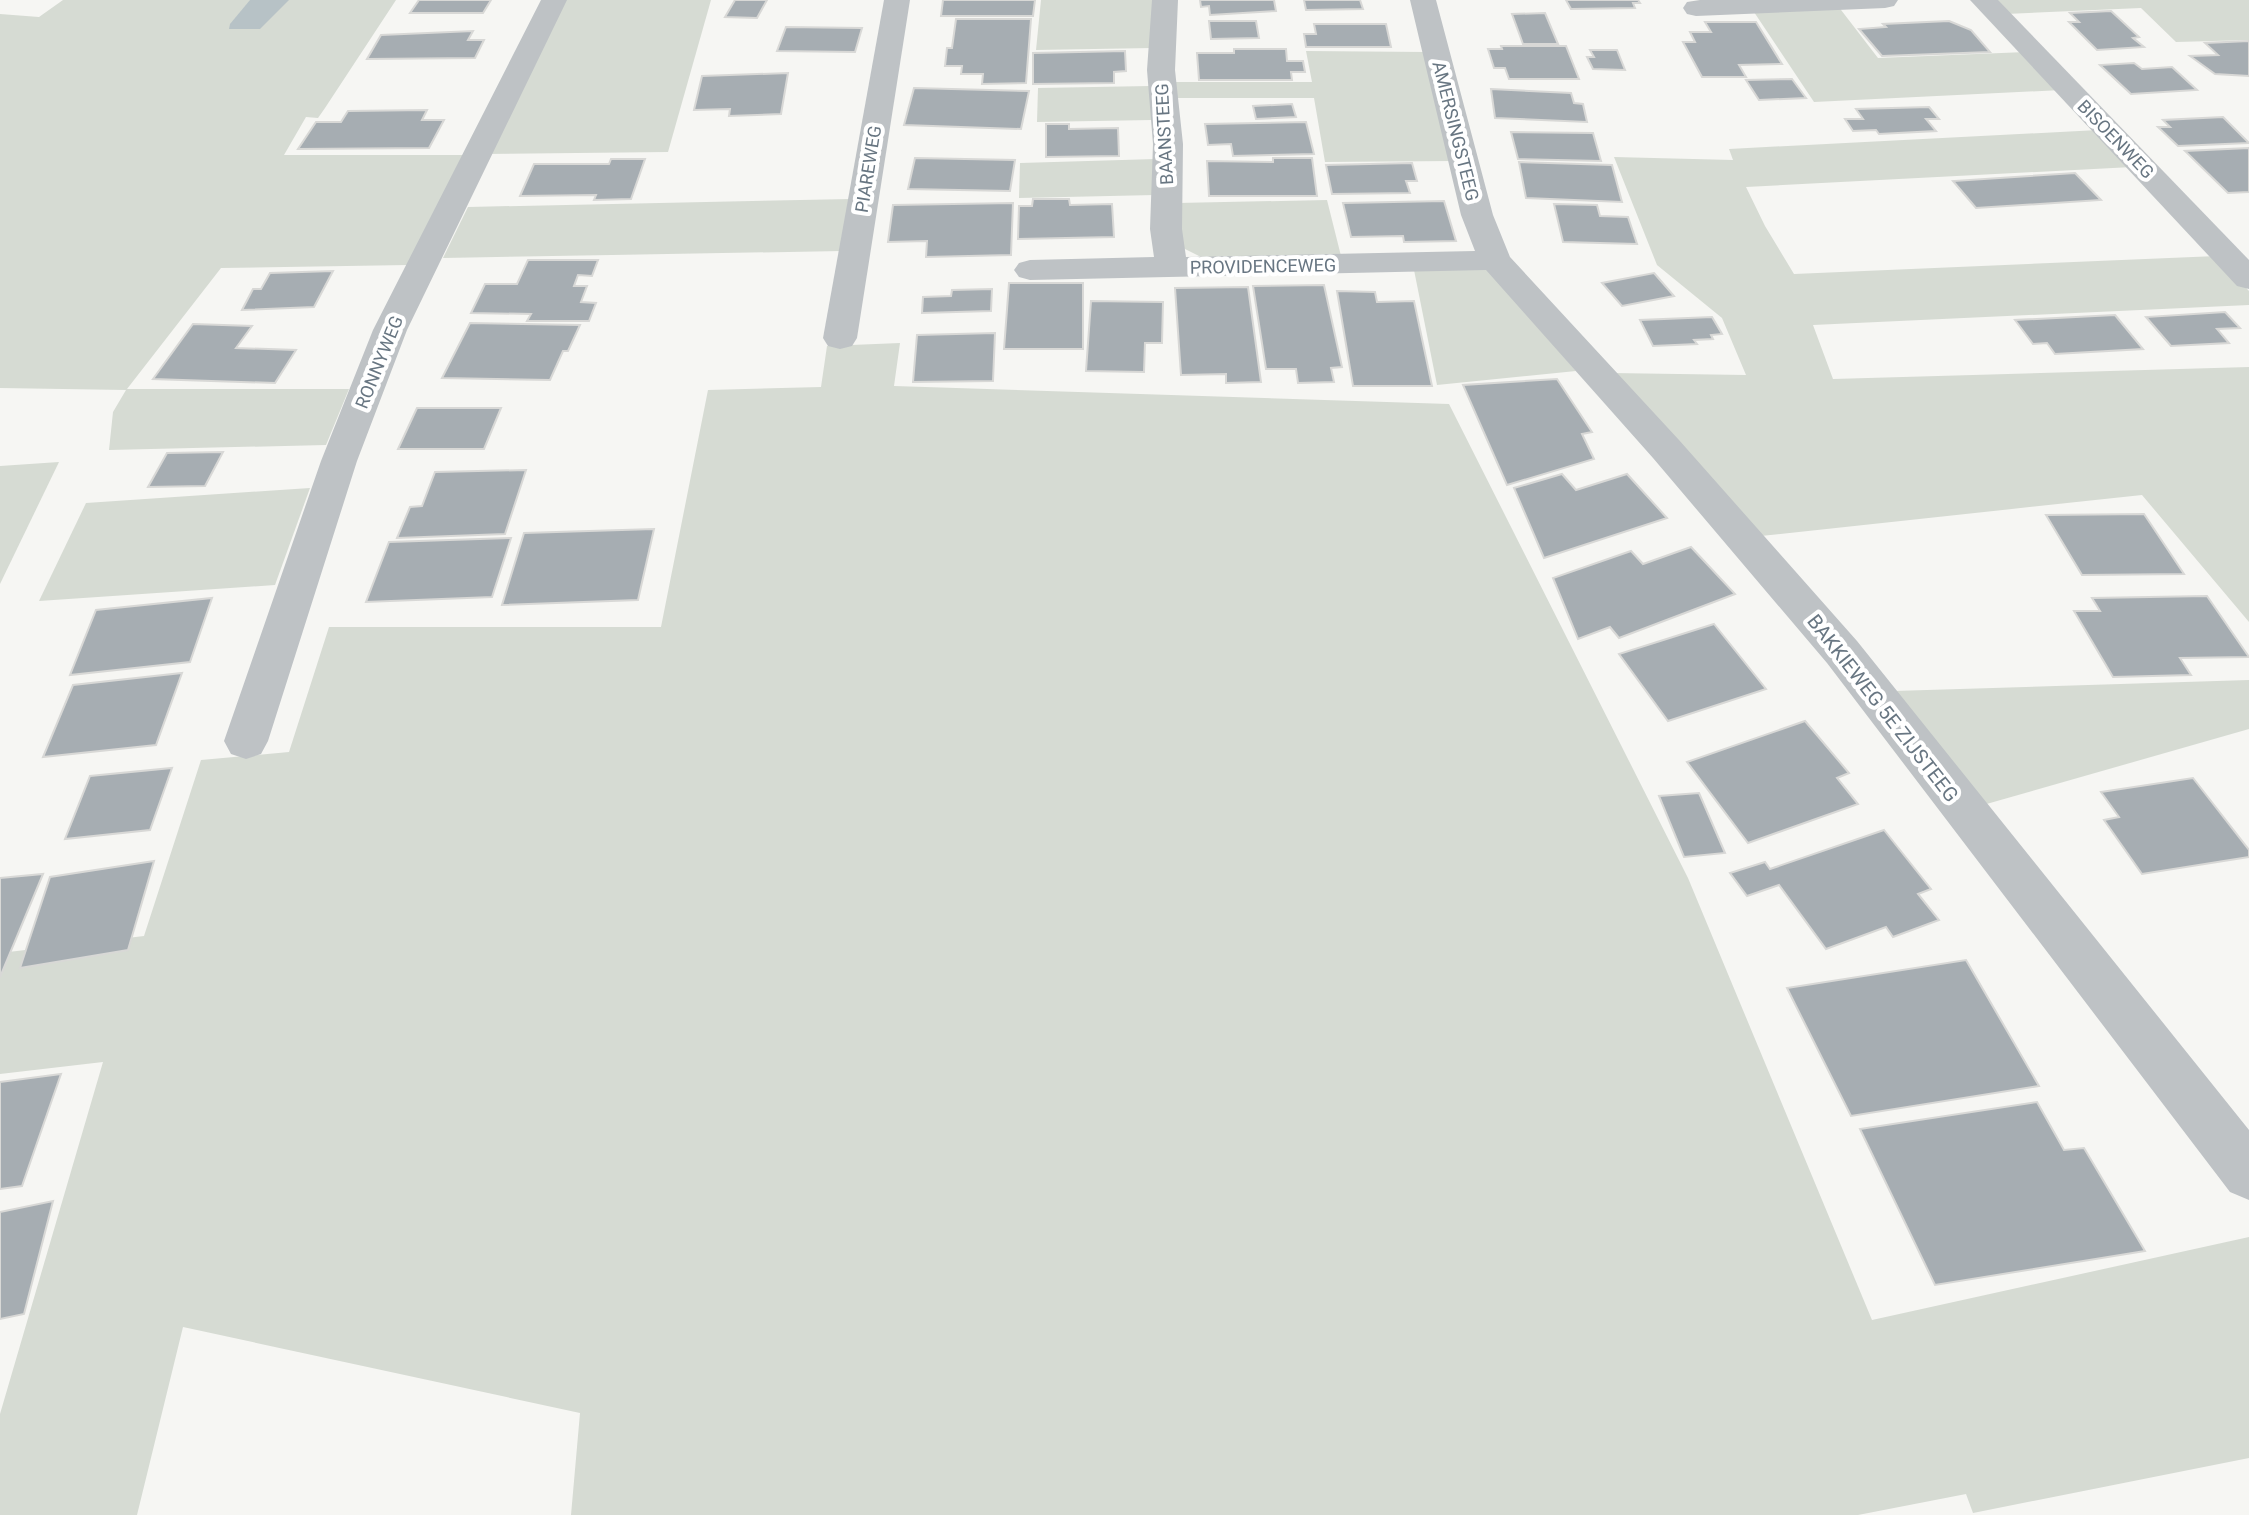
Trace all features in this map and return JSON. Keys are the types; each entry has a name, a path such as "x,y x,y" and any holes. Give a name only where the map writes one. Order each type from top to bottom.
{"street":[{"name":"RONNYWEG","path":"246,741 339,461 390,330 554,0"},
{"name":"PIAREWEG","path":"840,338 897,0"},
{"name":"BAANSTEEG","path":"1165,0 1161,70 1168,144 1166,229 1171,267"},
{"name":"AMERSINGSTEEG","path":"1423,0 1477,215 1495,260"},
{"path":"1696,8 1885,0"},
{"name":"BISOENWEG","path":"1983,0 2249,279"},
{"name":"PROVIDENCEWEG","path":"1030,270 1495,260"},
{"name":"BAKKIEWEG 5E ZIJSTEEG","path":"1495,260 1666,449 1842,652 2249,1173"}],"shaded area":[{"path":"63,0 396,0 318,118 306,117 284,155 464,155 408,265 221,268 127,389 349,389 326,445 109,450 113,412 126,390 0,388 0,14 39,17"},
{"path":"250,0 289,0 260,29 229,29"},
{"path":"565,0 711,0 668,152 482,154"},
{"path":"1041,0 1156,0 1152,48 1036,50"},
{"path":"1993,0 2249,0 2249,40 2176,42 2141,8 2006,14"},
{"path":"1838,6 1878,58 2026,52 2062,90 1814,102 1754,12"},
{"path":"1306,51 1426,52 1453,161 1325,162 1314,98 1172,98 1172,82 1312,82"},
{"path":"1150,86 1152,120 1037,122 1038,88"},
{"path":"2098,130 2132,167 1746,187 1794,274 2217,256 2249,291 2249,305 1813,325 1833,379 2249,367 2249,622 2142,495 1761,536 1611,373 1746,375 1722,318 1657,265 1614,157 1733,160 1729,149"},
{"path":"1156,159 1155,195 1019,198 1020,163"},
{"path":"851,199 842,251 443,258 468,207"},
{"path":"1327,200 1341,256 1205,259 1181,247 1177,203"},
{"path":"1480,268 1491,271 1576,371 1437,385 1414,270"},
{"path":"900,343 894,386 1449,404 1688,878 1872,1320 2249,1237 2249,1458 1973,1513 1966,1494 1858,1515 571,1515 580,1413 183,1327 137,1515 0,1515 0,1414 103,1062 0,1074 0,953 144,936 201,760 289,752 329,627 661,627 708,390 821,387 827,346"},
{"path":"59,462 0,584 0,466"},
{"path":"310,488 275,585 39,601 86,503"},
{"path":"2249,680 2249,729 1983,805 1894,691"}],"building":[{"path":"419,0 491,0 483,13 410,13"},
{"path":"735,0 767,0 757,18 725,17"},
{"path":"943,0 1035,0 1033,16 941,16"},
{"path":"1200,0 1274,0 1276,11 1210,15 1209,6 1201,7"},
{"path":"1304,0 1360,0 1363,9 1306,10"},
{"path":"1566,0 1638,0 1640,3 1633,3 1635,8 1571,9"},
{"path":"2111,11 2139,37 2133,38 2144,47 2097,50 2069,22 2079,22 2070,13"},
{"path":"1545,13 1558,44 1523,44 1512,14"},
{"path":"956,19 1031,19 1026,83 982,84 983,74 961,74 962,66 945,66 947,48 952,48"},
{"path":"1209,21 1256,21 1259,38 1211,39"},
{"path":"1949,21 1971,30 1990,52 1882,56 1859,29 1886,27 1883,24"},
{"path":"1705,22 1756,22 1782,64 1739,65 1746,77 1702,77 1683,42 1695,42 1690,32 1711,32"},
{"path":"1314,24 1386,24 1391,47 1306,47 1304,34 1316,34"},
{"path":"786,27 862,28 855,52 777,51"},
{"path":"473,31 468,40 484,40 475,58 367,59 381,35"},
{"path":"2249,41 2249,76 2215,74 2190,56 2218,55 2205,43"},
{"path":"1501,46 1566,46 1579,79 1509,79 1505,68 1494,68 1488,49 1502,49"},
{"path":"1234,49 1286,49 1287,61 1303,61 1305,72 1291,72 1292,80 1199,80 1197,53 1234,53"},
{"path":"1590,50 1617,50 1625,70 1593,69 1587,57 1594,57"},
{"path":"1125,51 1126,71 1114,72 1114,83 1033,84 1033,53"},
{"path":"2134,63 2142,69 2172,67 2197,90 2131,94 2100,65"},
{"path":"788,73 781,114 729,116 730,109 694,110 702,76"},
{"path":"1792,79 1806,98 1759,100 1746,80"},
{"path":"914,88 1029,91 1021,129 904,125"},
{"path":"1491,89 1571,93 1574,103 1583,104 1587,122 1495,118"},
{"path":"1292,104 1296,117 1256,119 1253,106"},
{"path":"1929,107 1939,119 1926,119 1936,131 1879,134 1876,130 1853,131 1845,119 1863,119 1856,109"},
{"path":"427,110 422,120 444,120 429,148 298,149 316,122 341,122 348,111"},
{"path":"2223,117 2249,143 2178,146 2158,127 2170,127 2163,120"},
{"path":"1306,122 1314,154 1233,156 1231,144 1208,145 1205,124"},
{"path":"1046,124 1069,124 1069,129 1118,128 1119,156 1046,157"},
{"path":"1511,132 1593,133 1601,161 1518,159"},
{"path":"2249,148 2249,192 2228,193 2185,151"},
{"path":"915,158 1015,160 1010,191 908,189"},
{"path":"1273,158 1312,158 1317,196 1209,196 1207,161 1273,162"},
{"path":"611,159 645,159 631,199 594,200 596,195 520,196 534,164 609,164"},
{"path":"1519,162 1612,165 1622,202 1526,198"},
{"path":"1412,163 1417,181 1406,181 1410,193 1332,194 1326,165"},
{"path":"2075,173 2101,200 1976,208 1953,181"},
{"path":"1033,199 1069,199 1070,205 1112,204 1114,237 1018,239 1019,206 1032,206"},
{"path":"1444,201 1456,241 1404,242 1403,236 1351,237 1343,203"},
{"path":"1013,203 1011,255 926,257 927,241 888,242 893,205"},
{"path":"1554,204 1597,205 1600,216 1628,217 1637,244 1563,242"},
{"path":"528,260 598,260 592,276 578,275 574,286 587,286 581,302 596,303 589,321 527,321 531,314 471,313 485,284 517,284"},
{"path":"333,271 314,307 242,310 253,289 261,289 270,273"},
{"path":"1654,273 1674,296 1622,306 1602,283"},
{"path":"1009,283 1083,283 1083,349 1004,349"},
{"path":"1324,285 1342,367 1331,368 1334,382 1298,383 1296,369 1266,369 1253,286"},
{"path":"1248,287 1261,382 1226,383 1226,374 1181,375 1175,288"},
{"path":"992,289 991,311 922,313 923,297 951,296 952,290"},
{"path":"1337,291 1375,292 1377,302 1414,301 1432,386 1353,386"},
{"path":"1091,301 1163,302 1162,343 1145,343 1144,372 1086,371"},
{"path":"2225,312 2240,328 2217,329 2229,343 2171,346 2146,317"},
{"path":"2115,315 2143,349 2055,354 2047,343 2033,344 2015,320"},
{"path":"1712,317 1722,334 1711,335 1713,339 1694,340 1697,344 1653,346 1640,320"},
{"path":"470,323 580,325 568,351 563,351 550,380 442,378"},
{"path":"193,324 252,326 236,348 296,350 275,383 153,379"},
{"path":"995,333 993,381 913,382 917,335"},
{"path":"1557,379 1592,432 1582,434 1594,459 1507,485 1463,385"},
{"path":"417,408 501,408 484,449 398,449"},
{"path":"223,452 205,486 148,487 167,453"},
{"path":"526,470 505,534 397,538 410,507 422,506 435,472"},
{"path":"1562,474 1576,490 1627,474 1667,518 1544,558 1514,488"},
{"path":"2144,514 2184,574 2082,575 2046,515"},
{"path":"654,529 638,600 502,605 524,533"},
{"path":"511,538 492,597 366,602 389,542"},
{"path":"1691,547 1735,594 1619,638 1610,627 1578,639 1553,578 1631,551 1643,564"},
{"path":"2207,596 2249,657 2180,658 2191,675 2113,677 2074,611 2100,611 2092,598"},
{"path":"212,598 190,662 70,675 96,610"},
{"path":"1714,624 1766,689 1668,721 1619,654"},
{"path":"182,673 156,745 43,757 73,685"},
{"path":"1805,721 1849,773 1837,778 1858,804 1748,843 1687,762"},
{"path":"172,768 150,830 65,839 90,776"},
{"path":"2193,778 2249,850 2249,857 2142,874 2104,820 2119,817 2101,792"},
{"path":"1699,793 1725,853 1684,857 1659,796"},
{"path":"1884,830 1931,889 1918,894 1939,920 1893,937 1886,927 1826,949 1779,885 1747,896 1730,873 1765,862 1770,869"},
{"path":"154,861 128,950 20,968 50,877"},
{"path":"43,874 0,977 0,878"},
{"path":"1966,960 2039,1086 1851,1116 1787,988"},
{"path":"61,1074 22,1186 0,1189 0,1082"},
{"path":"2037,1102 2064,1150 2084,1148 2145,1251 1935,1285 1860,1129"},
{"path":"53,1201 24,1314 0,1319 0,1212"}]}
